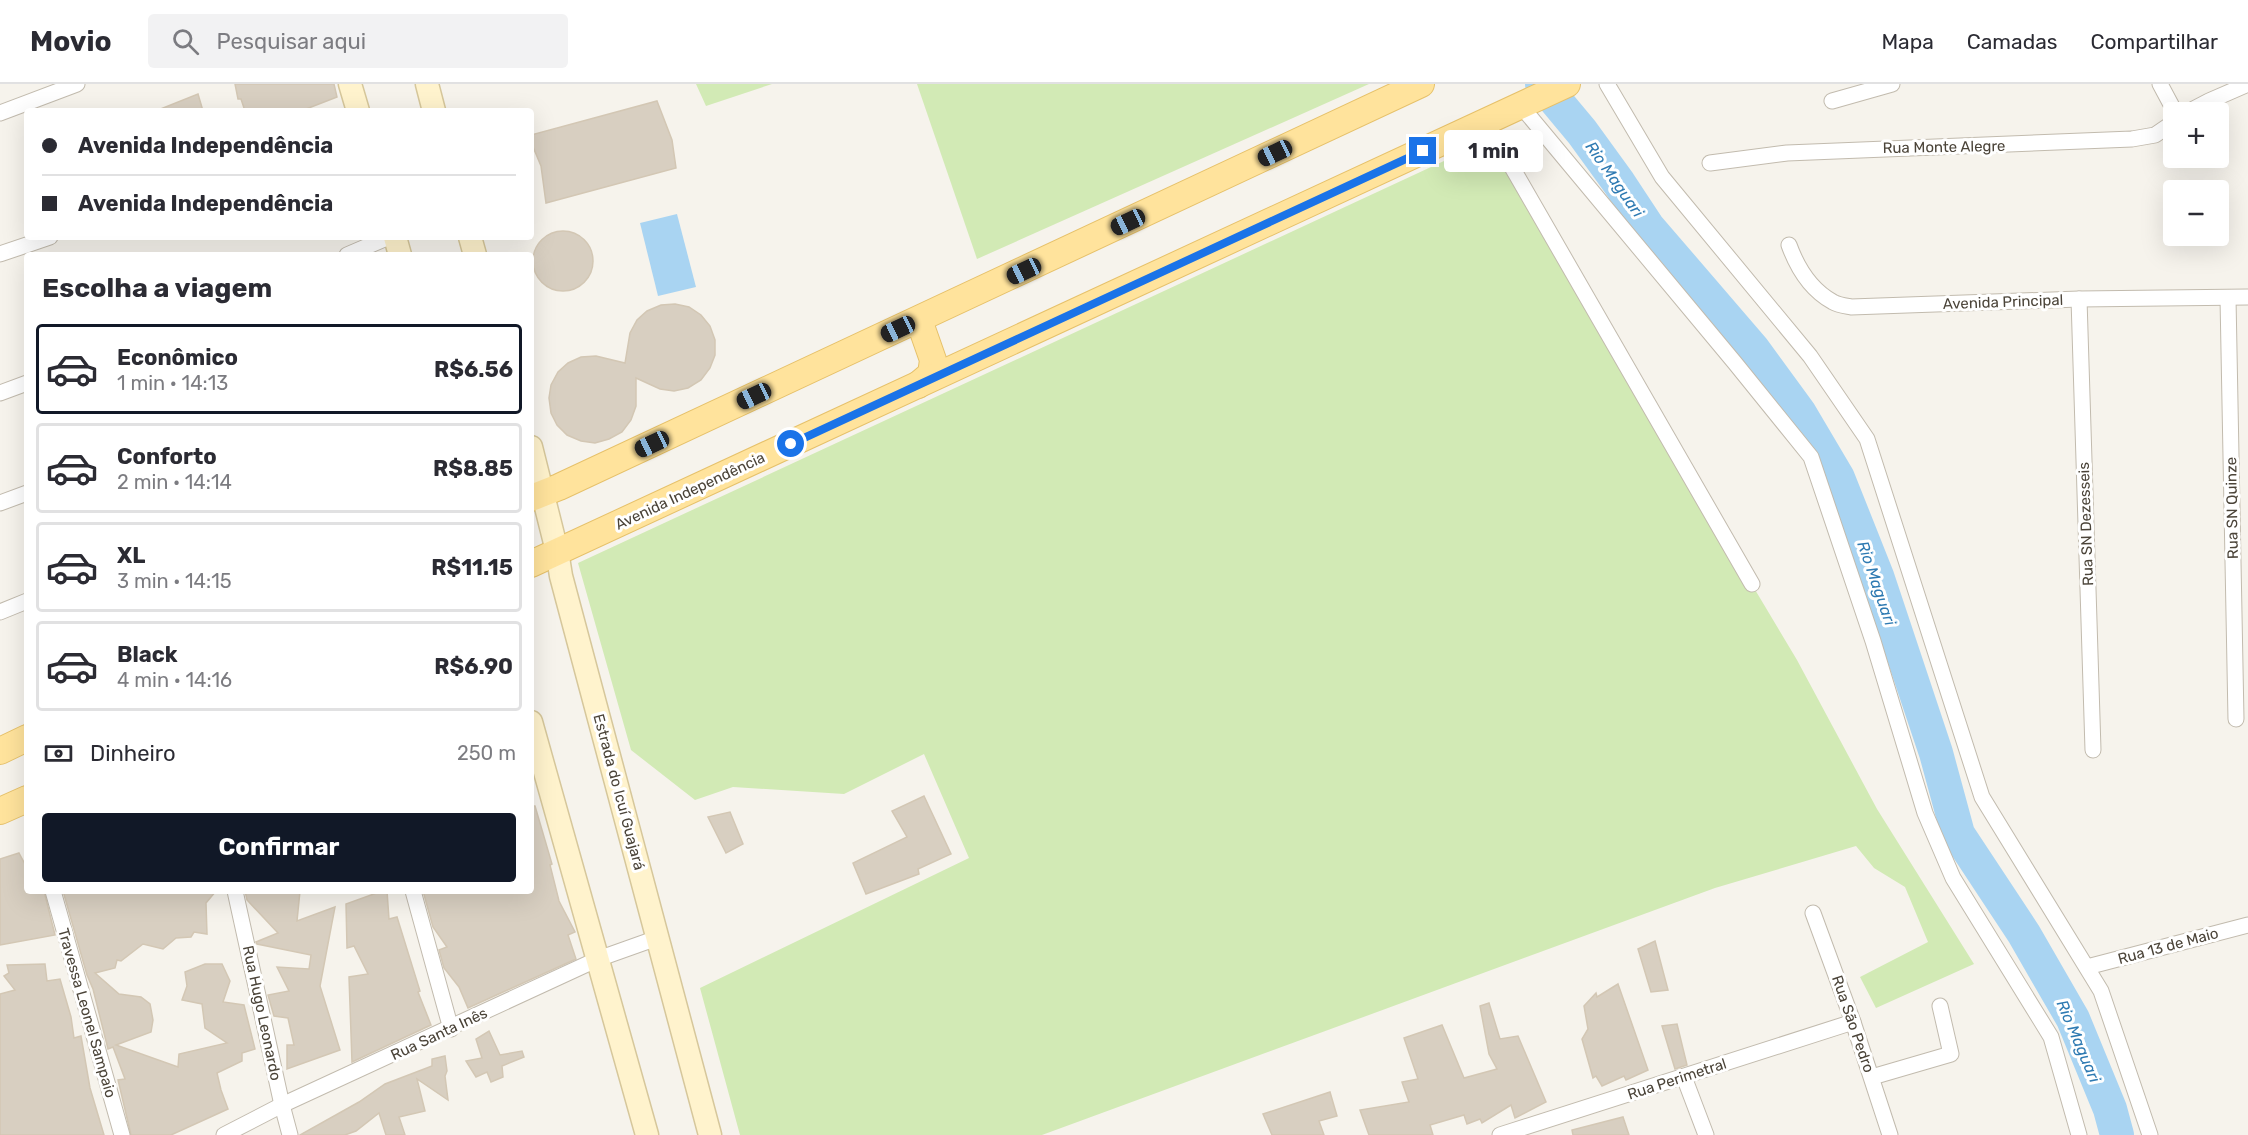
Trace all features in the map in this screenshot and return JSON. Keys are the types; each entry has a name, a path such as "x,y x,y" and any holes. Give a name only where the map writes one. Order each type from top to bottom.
{"main road":[{"path":"350,84 357,108"},
{"path":"427,84 433,108"},
{"path":"536,495 559,487 919,320 1421,84"},
{"name":"Avenida Independência","path":"534,562 1567,84"},
{"path":"918,385 932,374 933,360 919,320"},
{"name":"Estrada do Icuí Guajará","path":"534,476 536,495 557,551 561,576 710,1135"},
{"path":"534,733 647,1135"},
{"path":"0,751 24,739"},
{"path":"0,811 24,802"}],"street":[{"path":"0,113 77,84"},
{"path":"1607,84 1662,177 1810,356 1867,439 1982,797 2101,991 2150,1135"},
{"path":"1832,101 1892,84"},
{"path":"2160,84 2170,102"},
{"path":"2207,102 2247,84"},
{"path":"1527,103 1811,457 1873,641 1925,813 1953,878 2051,1038 2079,1135"},
{"path":"1486,122 1752,584"},
{"name":"Rua Monte Alegre","path":"1710,163 1786,153 1962,148 2121,140 2155,135 2163,130"},
{"path":"0,254 41,240"},
{"path":"354,252 382,240"},
{"name":"Avenida Principal","path":"1789,244 1794,258 1809,283 1833,303 1851,307 2079,298 2248,297"},
{"name":"Rua SN Dezesseis","path":"2079,298 2093,750"},
{"name":"Rua SN Quinze","path":"2228,298 2236,719"},
{"path":"0,393 24,383"},
{"path":"0,503 24,494"},
{"path":"0,612 24,602"},
{"name":"Travessa Leonel Sampaio","path":"54,894 122,1135"},
{"name":"Rua Hugo Leonardo","path":"236,894 290,1135"},
{"path":"414,894 452,1029"},
{"name":"Rua São Pedro","path":"1813,913 1853,1022 1890,1135"},
{"name":"Rua 13 de Maio","path":"2087,967 2248,925"},
{"name":"Rua Santa Inês","path":"224,1135 282,1105 452,1029 598,959 657,938"},
{"path":"1872,1077 1951,1054 1940,1005"},
{"name":"Rua Perimetral","path":"1500,1135 1518,1133 1853,1022"},
{"path":"1684,1077 1706,1135"}],"green space":[{"path":"696,84 772,84 706,106"},
{"path":"917,84 1369,84 977,259"},
{"path":"1487,141 1797,660 1877,809 1974,964 1876,1008 1860,977 1928,942 1905,887 1874,868 1856,846 1715,888 1042,1135 740,1135 700,988 969,858 924,754 844,794 733,787 695,800 631,750 578,563"}],"water":[{"path":"677,214 696,287 658,296 640,223"}],"building":[{"path":"235,84 334,84 337,97 309,108 244,108 241,99 238,99"},
{"path":"198,94 202,108 163,108"},
{"path":"657,101 672,140 676,168 546,203 541,166 534,149 534,134"},
{"path":"563,231 580,236 588,244 592,255 592,267 588,278 574,289 563,291 552,289 538,278 535,272 535,250 546,236 552,233"},
{"path":"675,304 689,307 701,315 710,326 715,340 715,355 710,368 701,380 688,388 674,391 660,389 636,378 636,406 631,420 622,432 595,443 581,441 567,435 557,425 551,413 549,398 551,385 558,372 568,363 581,357 596,356 625,363 630,333 637,320 647,311 661,305"},
{"path":"924,796 951,854 918,869 919,874 866,894 853,863 907,837 892,811"},
{"path":"535,806 552,864 550,865 559,901 575,932 568,935 576,959 468,1008 459,987 444,968 439,950 447,947 433,927 424,894 534,894"},
{"path":"730,812 743,844 726,853 708,817"},
{"path":"19,853 24,862 24,894 45,894 55,935 0,945 0,859"},
{"path":"64,894 214,894 206,903 207,934 194,932 191,937 176,938 163,949 143,944 121,961 117,960 115,968 95,973 119,994 141,997 150,1004 153,1020 151,1032 116,1045 178,1067 179,1054 227,1043 205,1028 202,1004 182,1000 187,986 185,972 205,964 222,964 230,981 223,1002 244,1005 255,1049 242,1053 242,1061 217,1073 228,1109 171,1135 131,1135 118,1080 125,1079 113,1047 108,1049 93,989"},
{"path":"246,894 300,894 297,921 335,907 320,986 340,1050 287,1069 287,1045 294,1045 288,1018 274,1016 268,995 289,991 277,967 309,969 311,955 257,944 256,942 278,933 247,900"},
{"path":"374,894 387,894 389,919 397,917 420,991 418,992 431,1025 352,1062 349,977 368,974 354,946 347,948 346,904"},
{"path":"1655,941 1668,990 1651,992 1638,949"},
{"path":"45,964 47,981 60,979 71,1017 74,1038 81,1036 90,1088 104,1135 0,1135 0,994 15,990 4,976 9,973 7,965"},
{"path":"1618,984 1648,1070 1626,1080 1624,1076 1602,1086 1596,1076 1593,1078 1582,1039 1588,1029 1584,1006 1596,993 1597,997"},
{"path":"1489,1003 1500,1039 1518,1036 1546,1102 1515,1118 1511,1105 1482,1123 1480,1119 1467,1124 1464,1115 1430,1125 1433,1135 1369,1135 1360,1110 1409,1102 1402,1082 1418,1079 1404,1038 1442,1025 1464,1078 1497,1069 1489,1054 1480,1006"},
{"path":"1677,1024 1687,1065 1675,1069 1662,1026"},
{"path":"489,1031 500,1055 522,1051 524,1057 502,1066 503,1077 491,1082 487,1072 476,1077 466,1061 482,1058 476,1039"},
{"path":"445,1056 448,1100 417,1079 425,1111 399,1117 405,1135 386,1135 379,1113 356,1131 345,1135 300,1135 359,1102 385,1084 432,1066 432,1059"},
{"path":"1330,1092 1337,1116 1319,1121 1324,1135 1272,1135 1263,1114"},
{"path":"1623,1117 1629,1135 1573,1135 1572,1130"}],"waterway":[{"name":"Rio Maguari","path":"1542,84 1582,132 1648,227 1753,349 1799,412 1838,478 1877,576 1936,753 1958,834 2024,934 2073,1019 2110,1109 2117,1135"}],"route":[{"path":"791,444 1423,151"}]}
